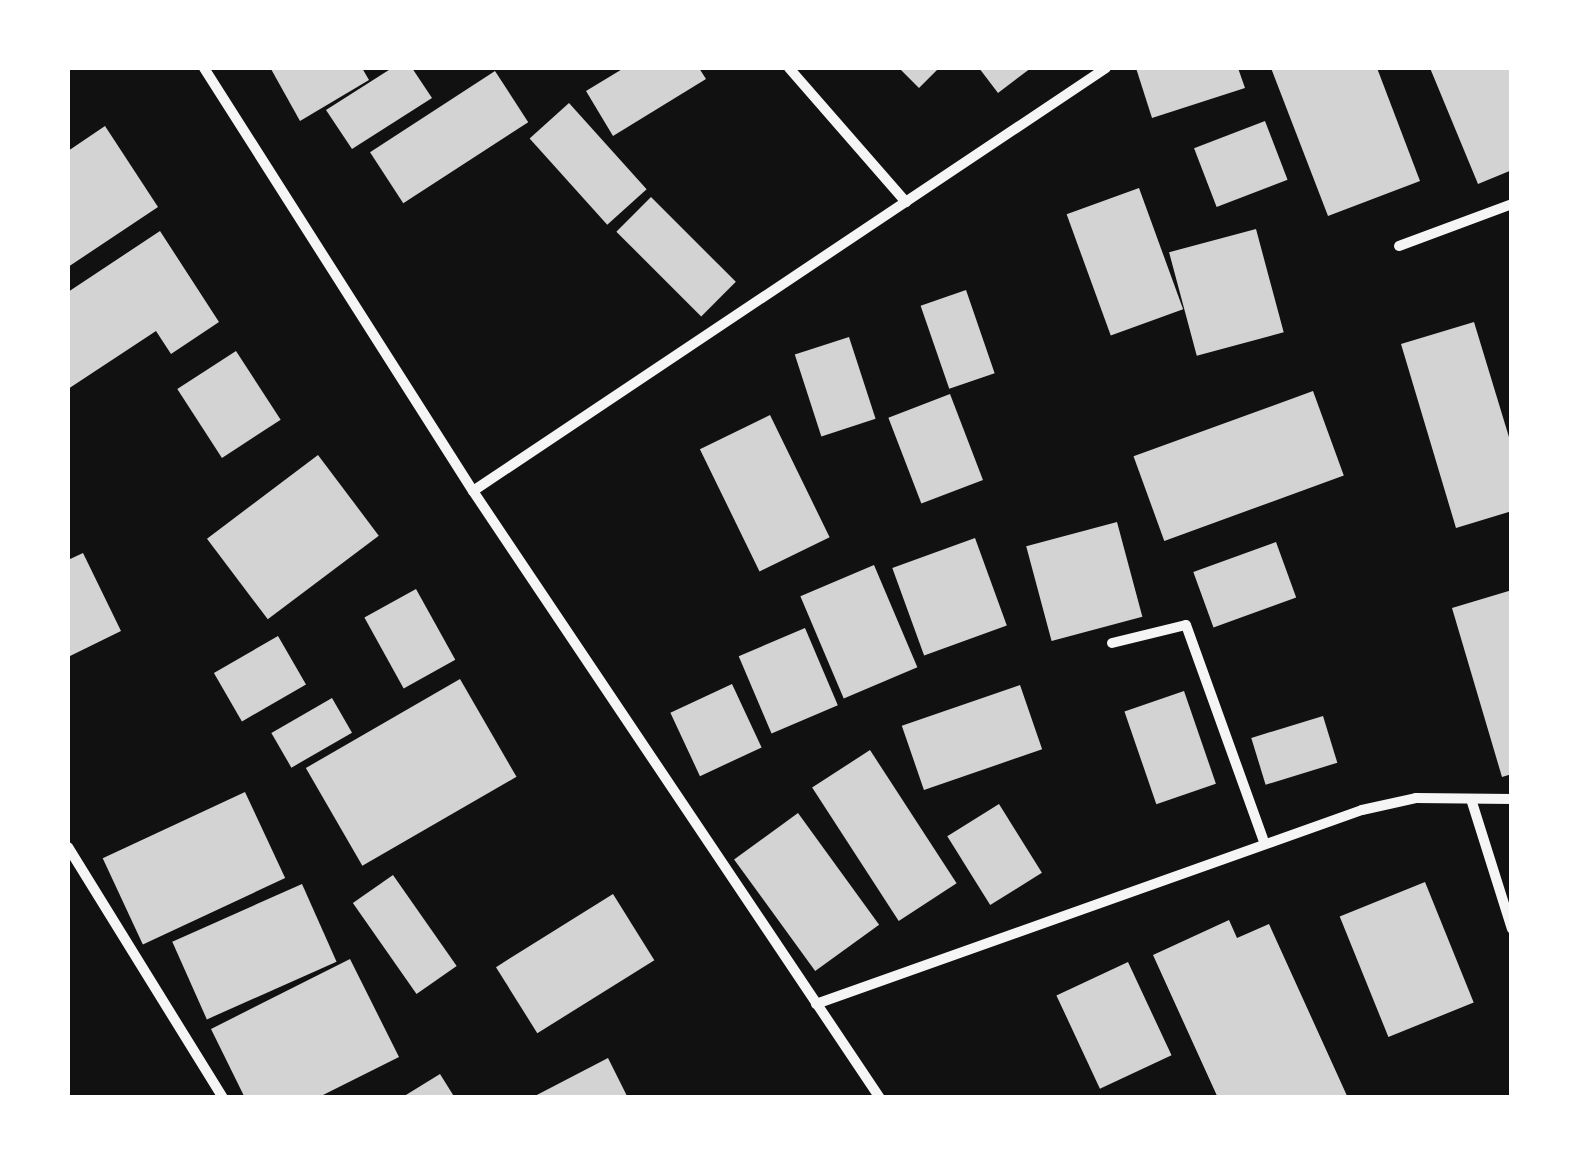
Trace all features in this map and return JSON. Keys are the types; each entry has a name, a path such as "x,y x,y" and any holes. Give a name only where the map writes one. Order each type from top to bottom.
{"street":[{"path":"204,68 473,491 880,1098"},
{"path":"789,68 906,202"},
{"path":"473,491 1106,68"},
{"path":"1400,246 1512,204"},
{"path":"1112,643 1186,625 1264,842"},
{"path":"816,1004 1362,810 1416,798 1512,799"},
{"path":"1471,799 1512,929"},
{"path":"68,848 223,1098"}],"building":[{"path":"362,68 369,80 300,121 271,69"},
{"path":"392,68 412,68 432,98 352,149 326,110"},
{"path":"624,68 699,68 706,79 613,136 586,91"},
{"path":"899,68 939,68 919,88"},
{"path":"979,68 1031,68 998,93"},
{"path":"1136,68 1238,68 1245,88 1152,118"},
{"path":"1271,68 1377,68 1420,181 1328,216"},
{"path":"1430,68 1512,68 1512,170 1478,184"},
{"path":"495,71 528,122 403,203 370,152"},
{"path":"569,103 647,189 607,225 530,138"},
{"path":"1265,121 1288,180 1217,207 1194,148"},
{"path":"105,126 158,207 68,267 68,151"},
{"path":"1139,188 1183,309 1111,336 1067,214"},
{"path":"651,197 736,282 701,317 616,232"},
{"path":"1256,229 1284,332 1197,356 1169,252"},
{"path":"160,231 219,322 171,354 156,331 68,389 68,292"},
{"path":"966,290 995,373 949,389 921,306"},
{"path":"1474,322 1512,447 1512,511 1456,528 1401,344"},
{"path":"849,337 876,419 821,436 795,355"},
{"path":"236,351 281,420 222,458 177,389"},
{"path":"1313,391 1344,476 1164,541 1134,456"},
{"path":"950,394 983,480 921,504 888,418"},
{"path":"770,415 830,537 760,571 700,449"},
{"path":"318,455 379,536 268,619 207,539"},
{"path":"1117,522 1142,617 1052,641 1026,546"},
{"path":"975,538 1007,625 924,655 892,568"},
{"path":"1276,542 1296,597 1213,628 1193,572"},
{"path":"83,553 121,631 68,657 68,560"},
{"path":"874,565 917,667 844,698 800,596"},
{"path":"416,589 455,660 404,688 364,618"},
{"path":"1512,590 1512,774 1502,777 1452,608"},
{"path":"805,628 838,705 772,733 739,656"},
{"path":"278,636 306,684 242,721 214,673"},
{"path":"460,679 516,777 362,866 306,768"},
{"path":"732,684 762,747 700,776 670,713"},
{"path":"1020,685 1042,749 924,790 902,726"},
{"path":"1184,691 1216,784 1156,804 1124,712"},
{"path":"332,698 352,733 291,768 271,733"},
{"path":"1323,716 1337,763 1266,785 1251,738"},
{"path":"870,750 957,883 899,921 812,788"},
{"path":"245,792 285,878 143,944 103,858"},
{"path":"999,804 1042,873 990,905 947,836"},
{"path":"798,813 879,925 815,971 734,859"},
{"path":"393,875 457,966 417,994 353,903"},
{"path":"1425,882 1474,1003 1388,1037 1340,916"},
{"path":"302,884 337,962 207,1019 172,942"},
{"path":"613,894 654,960 537,1033 496,967"},
{"path":"1229,920 1237,938 1269,924 1348,1098 1218,1098 1153,955"},
{"path":"350,959 399,1057 317,1098 245,1098 211,1029"},
{"path":"1128,962 1172,1055 1100,1089 1056,995"},
{"path":"608,1058 628,1098 531,1098"},
{"path":"440,1074 455,1098 401,1098"}]}
